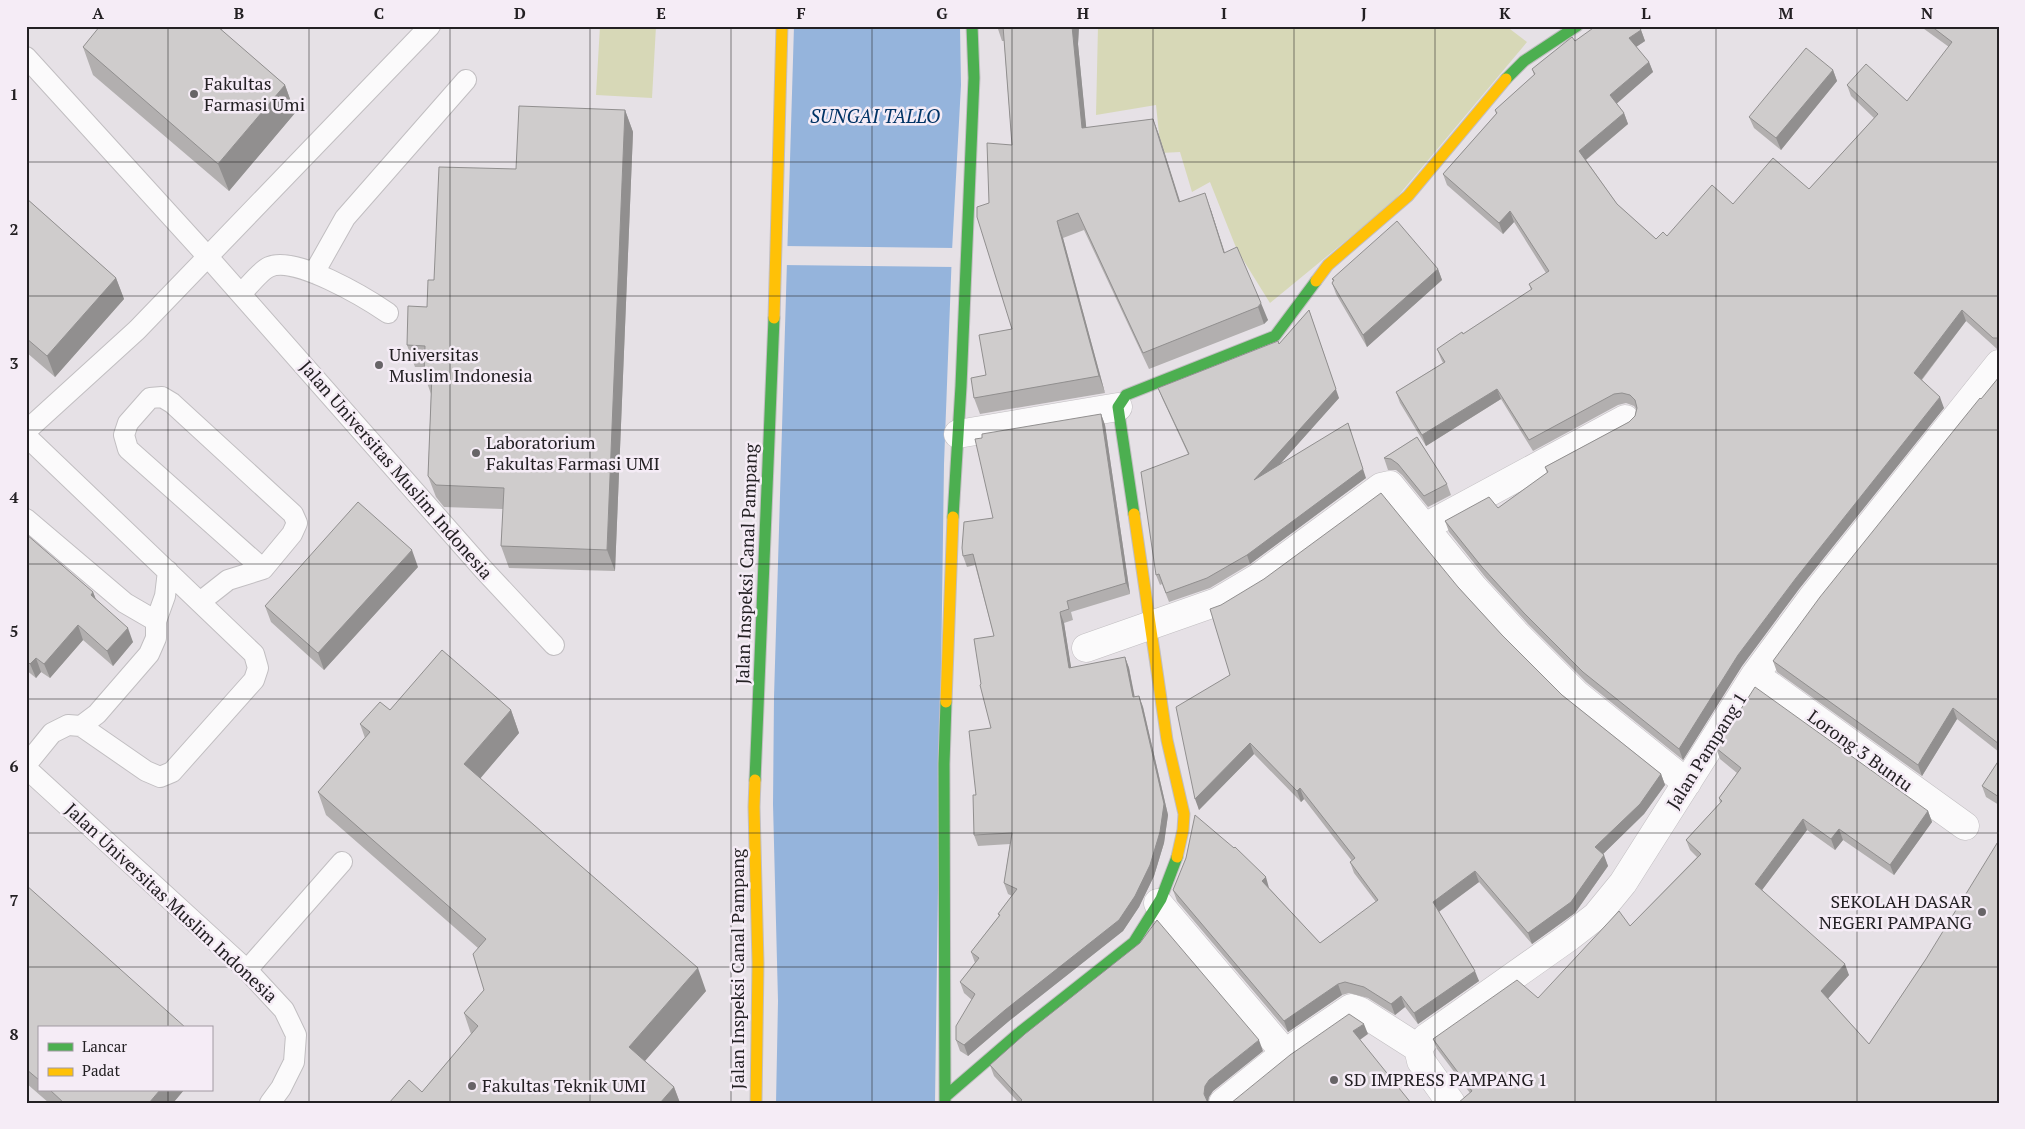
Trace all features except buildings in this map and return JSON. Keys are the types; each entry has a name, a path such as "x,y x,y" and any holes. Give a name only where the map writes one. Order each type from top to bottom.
{"street":[{"name":"Jalan Inspeksi Canal Pampang","path":"756,1103 758,963 754,807 773,347 782,26"},
{"path":"946,1099 944,764 950,566 958,434 974,78 972,26"},
{"path":"946,1099 1019,1034 1134,942 1144,930 1158,903 1175,865 1181,846 1184,814 1167,740 1118,407 1126,396 1275,336 1328,265 1408,196 1508,77 1542,47 1577,26"},
{"name":"Jalan Pampang 1","path":"1418,1048 1426,1038 1596,916 1623,883 1754,675 1812,598 1999,364"},
{"path":"958,434 1118,407"},
{"path":"1425,527 1625,419"},
{"path":"1086,648 1216,602 1259,577 1384,485 1393,486 1474,588 1517,635 1576,694 1687,783"},
{"name":"Lorong 3 Buntu","path":"1754,675 1965,826"},
{"path":"1158,903 1285,1053"},
{"path":"1224,1103 1285,1053 1351,1008 1360,1011 1418,1048 1421,1061 1451,1103"}],"lane":[{"path":"26,431 137,330 430,26"},
{"name":"Jalan Universitas Muslim Indonesia","path":"26,57 208,257 484,569 554,645"},
{"path":"314,273 344,218 466,80"},
{"path":"240,294 269,267 288,266 314,273 340,285 388,313"},
{"path":"200,602 228,580 263,569 292,534 297,523 293,514 172,403 162,397 150,398 128,423 124,435 128,449 263,569"},
{"path":"26,436 254,654 258,668 254,680 172,772 160,777 146,771 81,726 68,725 52,733 26,766"},
{"path":"26,519 125,602 156,621"},
{"path":"81,726 97,714 149,654 156,638 156,621 165,596 168,571"},
{"name":"Jalan Universitas Muslim Indonesia","path":"26,766 247,970 284,1010 296,1035 294,1062 281,1088 270,1103"},
{"path":"247,970 342,862"}],"green space":[{"path":"600,26 656,26 652,98 596,95"},
{"path":"1098,26 1506,26 1527,42 1393,202 1270,303 1237,250 1210,182 1192,192 1180,152 1161,153 1156,105 1096,115"}],"water":[{"name":"SUNGAI TALLO","path":"794,26 960,26 961,85 952,251 944,464 935,1103 776,1103 778,1001 773,804 774,697"}],"pier":[{"path":"783,246 955,248 954,267 782,265"}],"traffic: fast":[{"path":"953,517 961,386 974,78 972,26"},
{"path":"1506,79 1524,61 1577,26"},
{"path":"1134,514 1118,407 1126,395 1275,336 1316,281"},
{"path":"755,780 774,318"},
{"path":"945,1103 944,764 946,702"},
{"path":"946,1096 1019,1033 1134,942 1161,899 1177,857"}],"traffic: slow":[{"path":"774,318 782,26"},
{"path":"1316,281 1328,265 1408,196 1506,79"},
{"path":"1134,514 1167,740 1184,814 1183,830 1177,857"},
{"path":"946,702 953,517"},
{"path":"755,780 758,963 756,1103"}],"place":[{"name":"Fakultas Farmasi Umi","path":"194,94"},
{"name":"Universitas Muslim Indonesia","path":"379,365"},
{"name":"Laboratorium Fakultas Farmasi UMI","path":"476,453"},
{"name":"SEKOLAH DASAR NEGERI PAMPANG","path":"1982,912"},
{"name":"SD IMPRESS PAMPANG 1","path":"1334,1080"},
{"name":"Fakultas Teknik UMI","path":"472,1086"}]}
